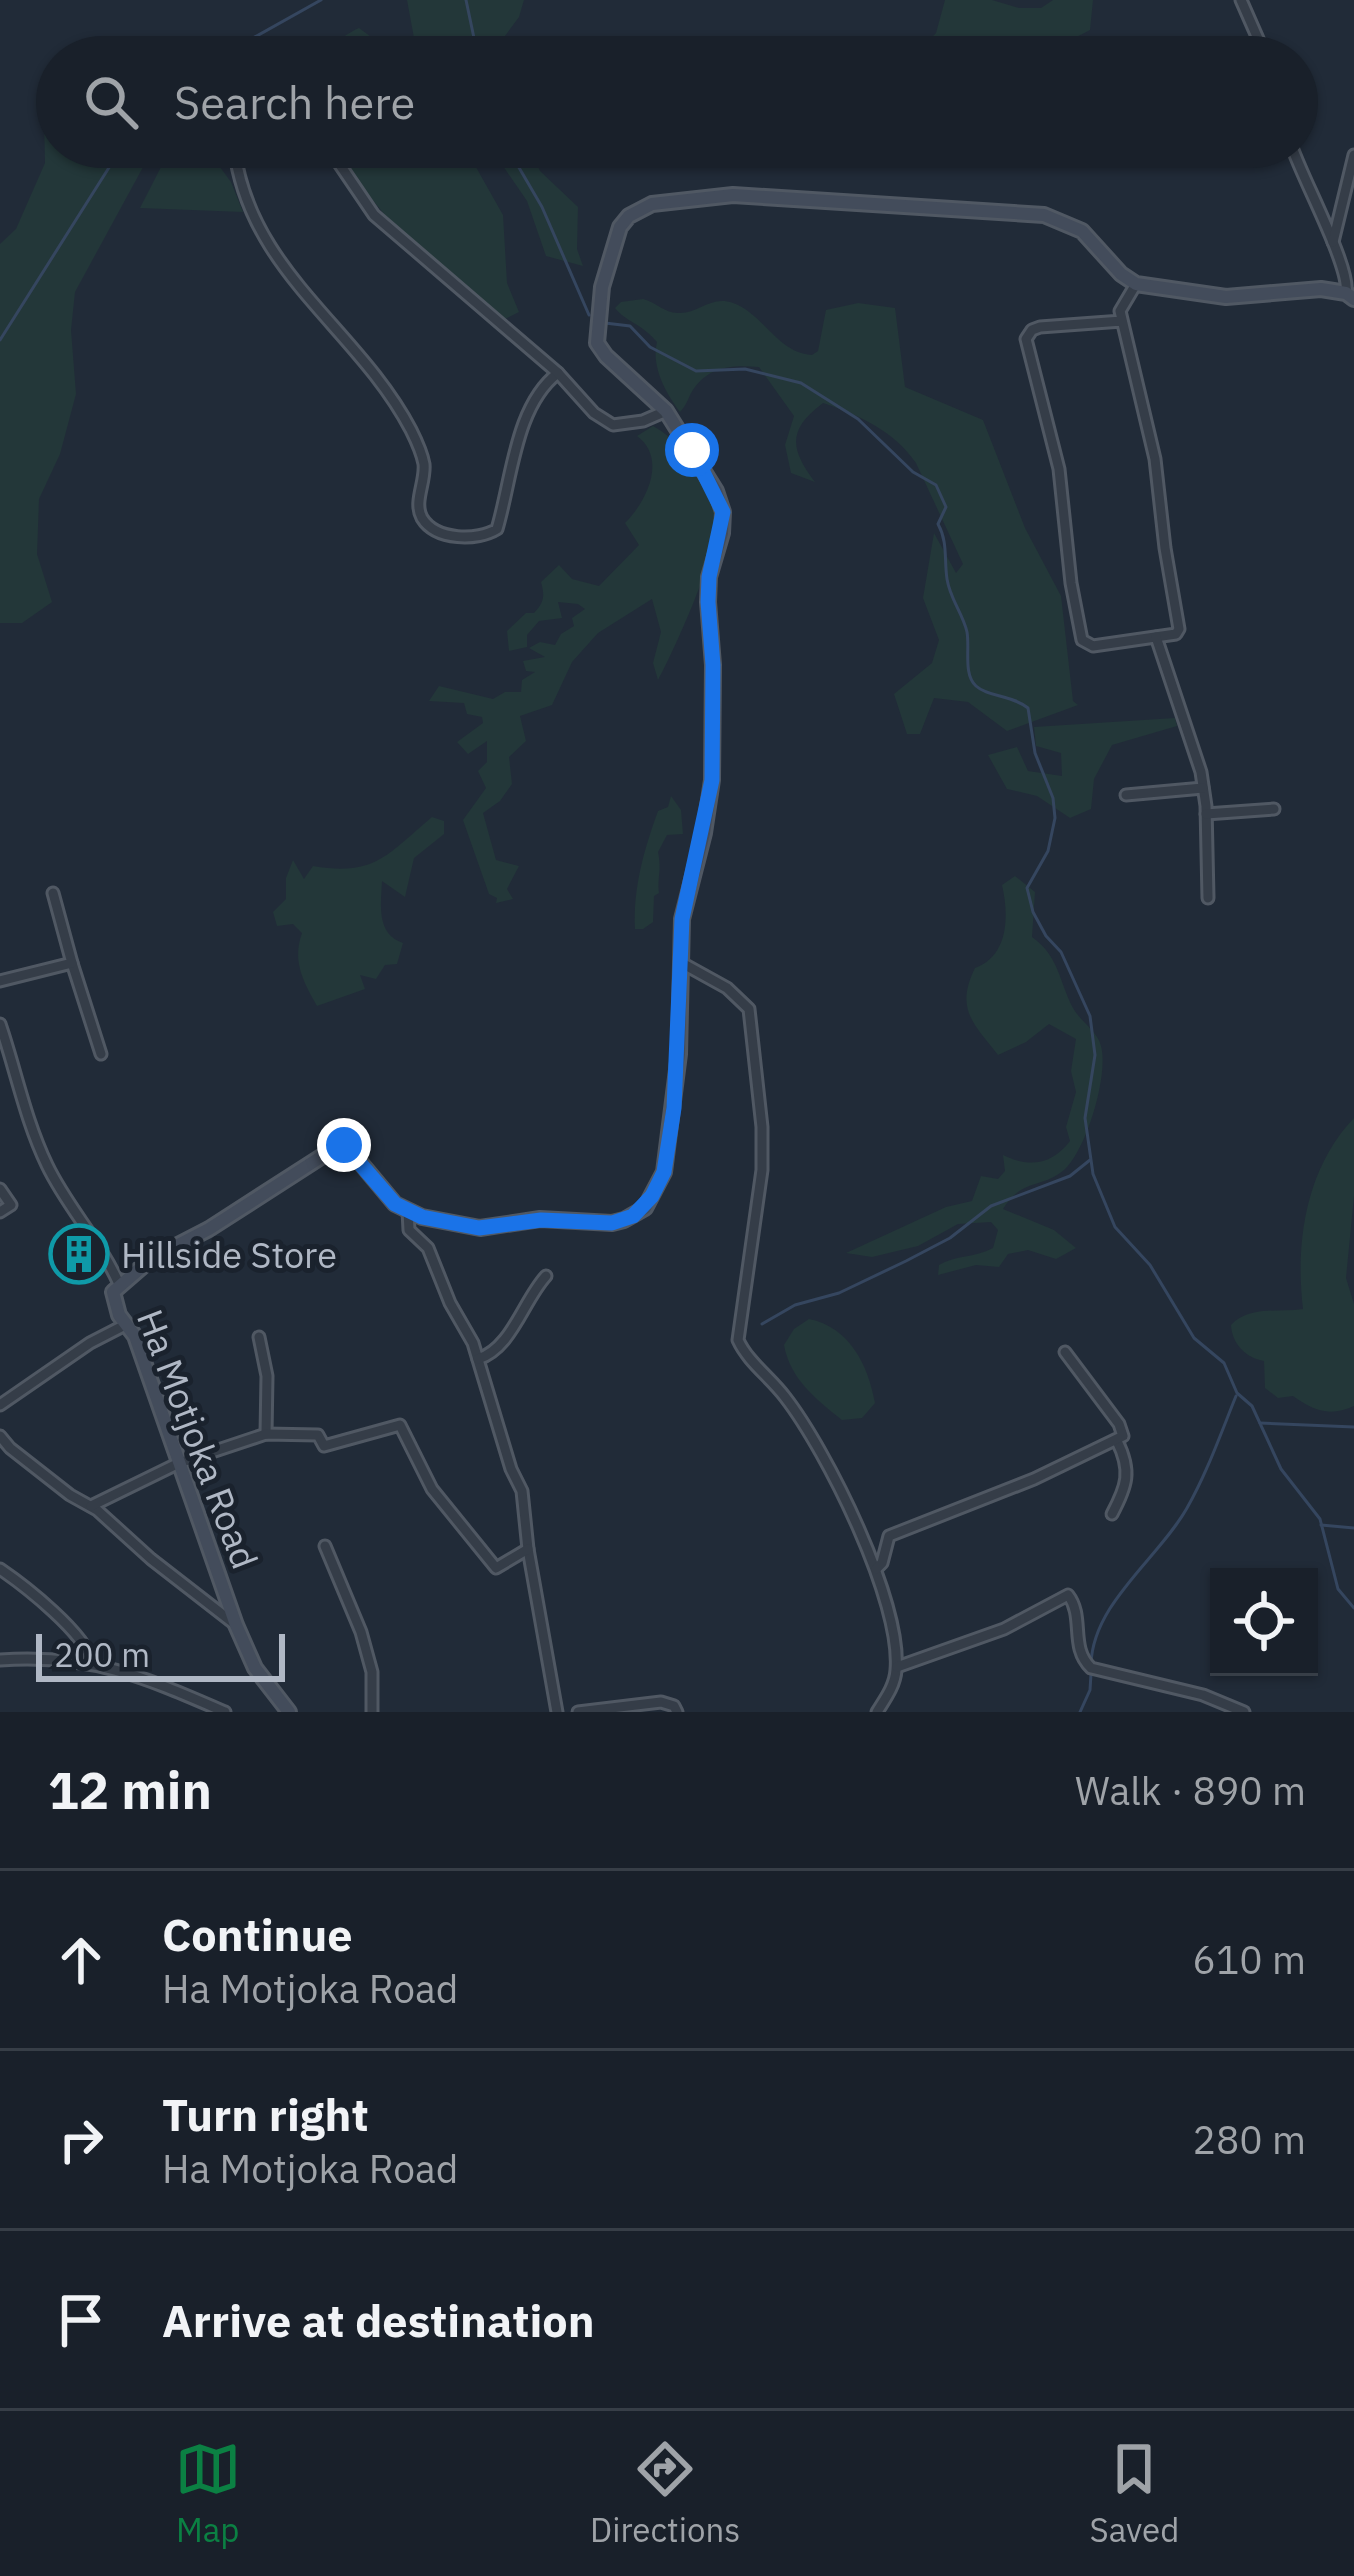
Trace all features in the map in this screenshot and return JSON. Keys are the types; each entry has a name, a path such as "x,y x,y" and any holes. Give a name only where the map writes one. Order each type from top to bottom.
{"street":[{"path":"1241,0 1257,36"},
{"path":"1334,242 1354,155"},
{"path":"239,168 248,209 272,253 380,381 409,426 424,465 418,502 423,520 437,530 455,537 476,537 497,529 526,420 541,385 558,373"},
{"path":"342,168 374,215 558,373 594,413 613,425 643,421 666,411"},
{"path":"1122,321 1040,327 1027,334 1026,348 1059,469 1082,640 1093,646 1176,634 1180,629 1156,459 1120,304 1136,284 1226,297 1322,289 1350,296 1334,242 1300,168"},
{"name":"Ha Motjoka Road","path":"289,1712 255,1668 236,1625 132,1330 125,1325 113,1295 152,1259 209,1229 338,1146 349,1149 385,1197 408,1211 479,1228 541,1220 612,1223 645,1208 664,1172 674,1108 686,895 704,833 712,780 709,577 723,512 716,491 666,411 597,343 597,319 613,244 629,216 652,204 733,195 1044,215 1082,231 1136,284"},
{"path":"1156,637 1203,788 1208,898"},
{"path":"1126,795 1203,788"},
{"path":"1206,814 1274,809"},
{"path":"53,893 101,1054"},
{"path":"680,962 728,988 748,1009 762,1127 762,1170 738,1340 806,1429 876,1569 897,1667 889,1694 877,1712"},
{"path":"0,981 72,964"},
{"path":"0,1024 18,1095 48,1168 109,1261 119,1285"},
{"path":"0,1189 11,1205 0,1212"},
{"path":"408,1211 409,1230 428,1248 478,1359 522,1491 557,1712"},
{"path":"478,1359 491,1355 502,1342 546,1276"},
{"path":"0,1405 90,1343 125,1325"},
{"path":"259,1337 267,1376 266,1434"},
{"path":"876,1569 889,1536 1034,1479 1123,1436 1065,1352"},
{"path":"91,1506 179,1462 266,1434 318,1435 324,1446 400,1425 432,1490 496,1568 528,1550"},
{"path":"0,1436 236,1625"},
{"path":"1112,1514 1126,1489 1129,1466 1117,1441"},
{"path":"326,1546 372,1672 371,1712"},
{"path":"0,1569 23,1584 69,1629 90,1652 92,1662"},
{"path":"897,1667 1004,1629 1068,1595 1075,1604 1081,1658 1091,1668 1203,1695 1244,1712"},
{"path":"0,1660 92,1662 134,1672 224,1712"},
{"path":"578,1712 661,1702 674,1706 676,1712"}],"green space":[{"path":"407,0 524,0 505,36 414,36"},
{"path":"945,0 992,0 1041,8 1053,0 1093,0 1090,30 1077,36 933,36"},
{"path":"359,28 370,36 345,36"},
{"path":"43,168 143,168 75,292 71,330 76,394 60,454 39,499 37,554 52,602 22,623 0,623 0,244 16,229"},
{"path":"160,168 221,168 243,212 140,208"},
{"path":"346,168 476,168 503,215 507,283 519,312 503,320 399,232"},
{"path":"504,168 539,168 578,207 577,249 583,266 546,256 527,201"},
{"path":"643,299 678,313 718,301 733,303 754,315 789,348 812,355 818,351 826,310 858,303 895,308 905,387 983,420 1025,528 1061,596 1073,701 1078,705 1007,731 968,702 934,698 920,734 907,734 894,694 932,663 939,640 923,598 934,533 956,573 963,564 916,463 875,426 823,403 803,422 796,440 801,460 815,482 791,473 785,445 794,416 759,367 716,370 695,387 680,412 661,378 657,342 615,308 621,302"},
{"path":"653,426 675,443 715,506 713,548 658,680 653,663 661,632 652,599 598,633 572,662 552,705 520,716 526,741 509,757 512,784 483,813 496,860 519,866 507,889 513,899 496,903 463,820 486,788 478,771 487,762 487,741 468,754 457,742 483,723 482,717 467,714 464,703 429,701 439,686 493,699 505,692 521,692 522,680 535,672 526,671 523,661 545,657 529,648 540,642 555,645 574,626 572,618 585,609 558,602 562,618 539,621 527,635 527,647 509,651 507,631 540,606 541,582 559,565 572,579 599,586 639,545 625,523 646,492 652,468 646,445 637,436"},
{"path":"1175,718 1177,726 1112,745 1094,779 1091,809 1070,818 1037,796 1007,789 988,755 1017,747 1028,771 1062,776 1061,753 1036,746 1034,727"},
{"path":"671,796 681,810 683,834 667,835 658,852 659,893 654,896 653,922 635,929 644,854 658,811 668,807"},
{"path":"432,817 444,821 444,834 414,858 405,897 382,881 384,926 403,943 397,964 385,965 376,979 360,975 365,989 317,1006 299,962 302,933 293,924 277,926 273,912 286,899 286,878 293,860 304,879 313,866 366,865 391,852"},
{"path":"1015,876 1035,892 1032,937 1053,961 1073,1008 1099,1041 1103,1059 1094,1112 1072,1160 1055,1176 1018,1192 1003,1209 1054,1230 1076,1248 1056,1259 1028,1250 1008,1254 999,1267 976,1265 938,1275 939,1265 945,1262 993,1248 998,1230 991,1222 958,1224 918,1246 872,1257 846,1253 946,1207 972,1201 981,1176 998,1179 1005,1171 1003,1155 1039,1162 1056,1155 1070,1141 1066,1127 1076,1092 1071,1071 1076,1039 1049,1024 998,1055 974,1024 967,1005 975,968 995,954 1000,944 1006,909 1002,885"},
{"path":"1354,1118 1354,1196 1346,1278 1354,1304 1354,1406 1330,1412 1293,1396 1278,1398 1265,1388 1264,1361 1241,1349 1231,1325 1256,1312 1303,1309 1301,1258 1308,1207 1325,1160"},
{"path":"809,1319 835,1330 862,1361 875,1403 862,1418 842,1420 792,1368 784,1345 794,1329"}],"waterway":[{"path":"257,36 321,0"},
{"path":"466,0 474,36"},
{"path":"0,340 109,168"},
{"path":"519,168 542,207 589,315"},
{"path":"605,323 630,326 650,347 696,371 745,369 801,383 858,419 913,472 936,485 946,507 938,524 946,572 967,632 972,681 981,690 1028,708 1035,753 1053,798 1055,818 1048,851 1027,888 1033,912 1061,952 1090,1016 1095,1055 1085,1118 1093,1174 1115,1227 1150,1265 1194,1338 1224,1363 1237,1393 1252,1406 1281,1469 1320,1519 1338,1589 1354,1608"},
{"path":"762,1324 795,1305 839,1293 906,1261 950,1238 991,1206 1070,1176 1090,1160"},
{"path":"1091,1664 1095,1642 1115,1601 1175,1527 1194,1495 1236,1396"},
{"path":"1260,1423 1354,1427"},
{"path":"1321,1525 1354,1528"},
{"path":"1080,1712 1091,1674"}],"place":[{"name":"Hillside Store","path":"79,1254"}],"route":[{"path":"344,1145 395,1204 422,1217 479,1228 541,1220 612,1223 645,1208 652,1196 664,1172 674,1108 682,919 712,780 709,577 723,512 692,450"}]}
